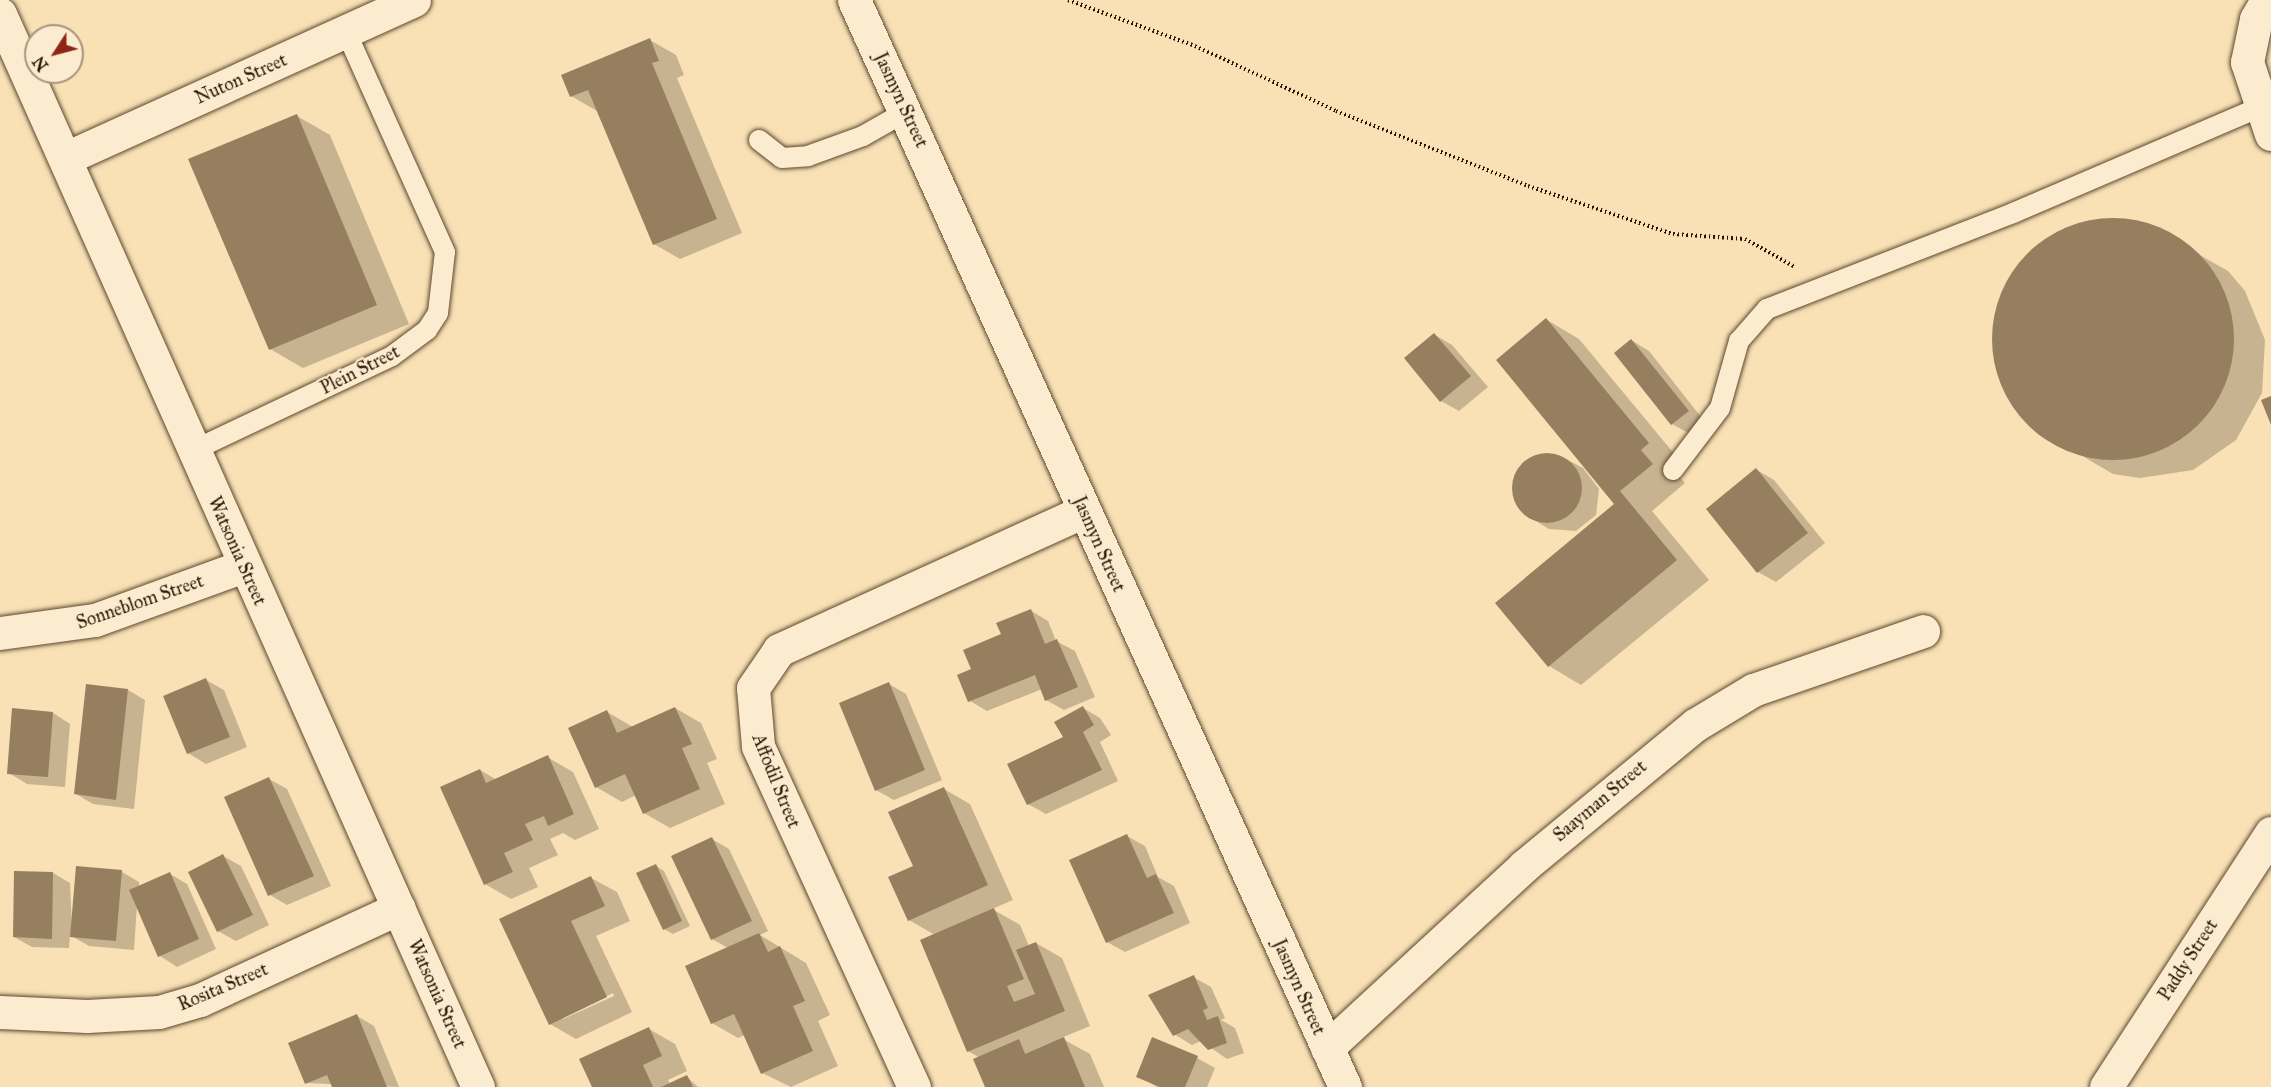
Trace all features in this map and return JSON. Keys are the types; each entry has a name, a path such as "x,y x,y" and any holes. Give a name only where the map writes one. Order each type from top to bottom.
{"street":[{"name":"Nuton Street","path":"66,158 414,0"},
{"name":"Jasmyn Street","path":"854,0 907,111 1084,510 1345,1087"},
{"path":"2265,121 2247,62 2256,19 2267,0"},
{"name":"Watsonia Street","path":"0,14 66,158 243,566 478,1087"},
{"name":"Affodil Street","path":"914,1087 758,746 753,688 779,650 1084,510"},
{"name":"Sonneblom Street","path":"0,633 95,620 243,566"},
{"name":"Saayman Street","path":"1327,1048 1524,866 1695,725 1753,690 1923,631"},
{"name":"Paddy Street","path":"2106,1087 2271,833"},
{"name":"Rosita Street","path":"0,1012 87,1016 159,1012 200,1000 399,908"}],"lane":[{"name":"Plein Street","path":"192,451 392,356 438,313 445,252 346,32"},
{"path":"759,140 782,158 808,156 863,136 907,111"},
{"path":"1673,470 1720,408 1748,325 1782,301 2265,121"}],"path":[{"path":"1068,0 1195,45 1336,111 1528,186 1673,234 1745,239 1822,286"}],"building":[{"path":"650,38 659,61 652,63 717,219 653,245 588,90 570,97 561,75"},
{"path":"297,114 377,305 269,350 188,159"},
{"path":"2113,218 2148,223 2159,227 2190,246 2206,262 2229,304 2234,339 2229,374 2225,385 2206,416 2190,432 2148,455 2113,460 2078,455 2067,451 2036,432 2020,416 1997,374 1992,339 1997,304 2001,293 2020,262 2036,246 2078,223"},
{"path":"1546,318 1649,443 1641,450 1653,464 1620,491 1677,560 1548,667 1495,603 1614,504 1496,360"},
{"path":"1434,333 1471,376 1440,402 1404,358"},
{"path":"1631,339 1689,411 1671,425 1614,353"},
{"path":"2271,396 2271,425 2261,400"},
{"path":"1540,453 1554,453 1567,458 1577,468 1582,488 1577,508 1567,518 1554,523 1540,523 1527,518 1517,508 1512,495 1512,481 1517,468 1527,458"},
{"path":"1756,468 1808,533 1757,573 1706,509"},
{"path":"1031,609 1045,644 1057,639 1078,687 1045,701 1035,675 968,702 957,675 971,669 963,650 1001,634 996,623"},
{"path":"206,678 230,737 187,754 163,696"},
{"path":"889,682 925,770 875,791 839,703"},
{"path":"86,684 128,689 116,800 74,794"},
{"path":"1083,706 1094,725 1083,732 1102,770 1027,805 1007,764 1063,737 1054,722"},
{"path":"675,707 692,744 682,748 700,789 643,814 625,774 595,788 568,728 607,710 617,733"},
{"path":"12,708 53,712 48,777 7,774"},
{"path":"548,755 574,814 548,826 544,816 525,824 533,840 504,853 513,872 484,885 440,787 480,769 486,783"},
{"path":"269,777 314,876 268,896 224,797"},
{"path":"944,787 988,885 908,921 888,877 913,866 888,812"},
{"path":"1127,834 1147,878 1156,874 1174,913 1106,943 1069,860"},
{"path":"712,837 752,921 711,940 671,856"},
{"path":"223,854 253,915 217,932 188,872"},
{"path":"656,864 682,921 663,930 636,873"},
{"path":"76,866 122,870 116,941 70,937"},
{"path":"14,871 53,872 52,939 13,937"},
{"path":"170,872 199,939 158,957 129,890"},
{"path":"591,876 605,906 571,921 607,997 549,1025 499,919"},
{"path":"994,908 1024,979 1007,986 1014,1002 1035,994 1016,950 1036,942 1065,1011 967,1052 920,940"},
{"path":"759,933 768,952 780,946 805,1001 793,1006 813,1051 761,1074 734,1014 711,1024 685,966"},
{"path":"1194,975 1208,1008 1203,1010 1207,1020 1218,1016 1227,1043 1208,1050 1188,1029 1173,1036 1148,995"},
{"path":"357,1014 387,1087 332,1087 327,1075 305,1084 288,1043"},
{"path":"649,1027 662,1056 643,1065 653,1087 592,1087 579,1059"},
{"path":"1064,1037 1085,1087 985,1087 973,1059 1019,1039 1025,1054"},
{"path":"1152,1037 1198,1056 1185,1087 1160,1087 1136,1077"},
{"path":"687,1075 693,1087 661,1087"}]}
